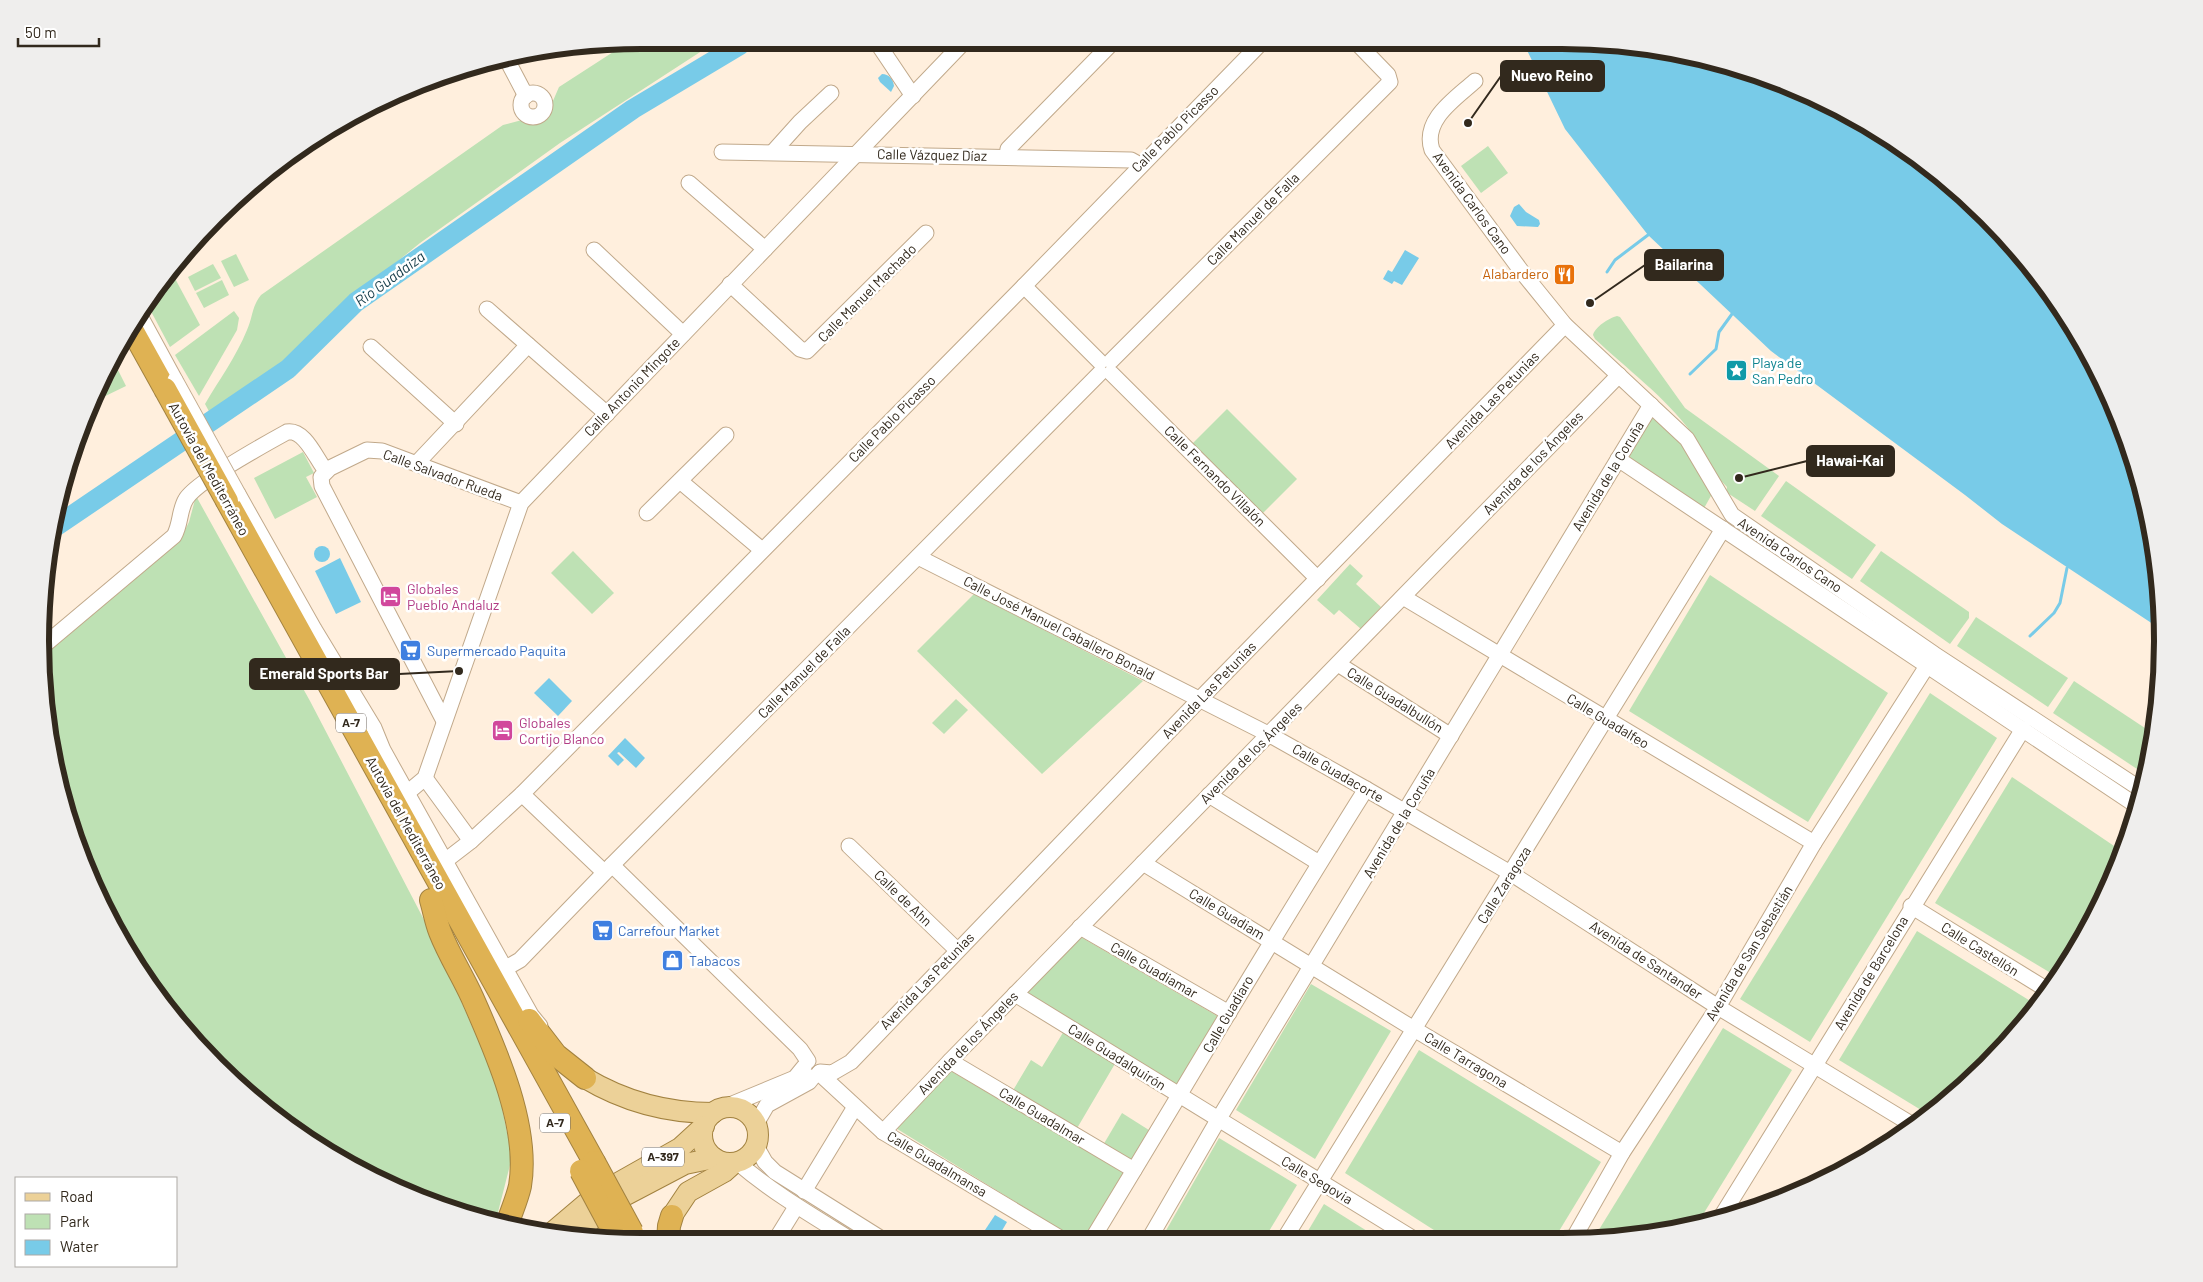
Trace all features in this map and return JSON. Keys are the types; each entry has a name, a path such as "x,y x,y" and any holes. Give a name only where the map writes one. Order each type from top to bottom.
{"highway":[{"name":"Autovía del Mediterráneo","path":"135,334 474,946 623,1233"},
{"name":"Autovía del Mediterráneo","path":"127,346 165,389"},
{"name":"Autovía del Mediterráneo","path":"227,501 431,900 588,1166"},
{"path":"431,900 440,931 472,997 501,1071 515,1114 520,1138 522,1164 520,1185 509,1218"},
{"path":"474,946 496,970 543,1040 556,1055 585,1078"},
{"path":"668,1233 668,1226 672,1216"}],"main road":[{"path":"585,1078 613,1093 640,1104 714,1116 740,1109 747,1112 756,1124 758,1135 756,1146 748,1157 688,1192 672,1216"},
{"path":"714,1116 704,1144 714,1158 720,1161 736,1163"},
{"name":"A-397","path":"714,1116 680,1148 622,1189 685,1164 714,1158"},
{"path":"560,1227 591,1210 576,1229"}],"street":[{"path":"881,49 913,96"},
{"name":"Calle Antonio Mingote","path":"425,778 521,503 957,49"},
{"path":"1007,156 1008,149 1106,49"},
{"name":"Calle Pablo Picasso","path":"445,861 471,841 522,794 1024,286 1255,49"},
{"name":"Calle Manuel de Falla","path":"506,968 520,960 608,869 1390,82 1388,75 1363,49"},
{"path":"509,64 526,96"},
{"name":"Avenida Carlos Cano","path":"1475,81 1435,121 1430,135 1432,150 1522,272 1565,326 1687,439 1732,515 1934,654 2136,786"},
{"path":"772,152 831,93"},
{"name":"Calle Vázquez Díaz","path":"722,152 1007,156 1131,160 1140,165"},
{"path":"689,183 765,249"},
{"name":"Calle Manuel Machado","path":"730,284 800,349 807,351 926,233"},
{"path":"594,250 683,334"},
{"name":"Calle Fernando Villalón","path":"1024,286 1318,579"},
{"path":"487,309 607,414"},
{"path":"142,323 165,389"},
{"name":"Avenida Las Petunias","path":"714,1116 814,1069 832,1073 851,1062 854,1056 1200,699 1565,326"},
{"path":"417,463 456,424 528,345"},
{"path":"371,347 456,424"},
{"name":"Avenida de los Ángeles","path":"883,1132 1015,994 1619,375"},
{"name":"Avenida de la Coruña","path":"1153,1233 1218,1120 1651,405"},
{"path":"49,641 174,536 178,530 182,507 191,492 243,457 287,432 295,432 302,436 326,471 322,477 322,486 444,721"},
{"path":"646,513 726,435"},
{"name":"Calle Salvador Rueda","path":"326,471 367,450 382,451 521,503"},
{"name":"Avenida Carlos Cano","path":"1618,459 2132,802"},
{"path":"680,481 762,550"},
{"path":"227,501 314,628 374,728 383,750 531,1015 585,1078"},
{"name":"Calle Zaragoza","path":"1288,1233 1512,874 1723,529"},
{"name":"Calle José Manuel Caballero Bonald","path":"918,557 1270,734"},
{"name":"Calle Guadalfeo","path":"1404,597 1605,720 1814,843"},
{"name":"Calle Guadalbullón","path":"1338,664 1451,736"},
{"name":"Avenida de San Sebastián","path":"1577,1233 1622,1153 1718,1007 1814,843 1927,666"},
{"name":"Avenida de Barcelona","path":"1725,1210 2023,729"},
{"name":"Calle Guadacorte","path":"1270,734 1406,812"},
{"path":"407,793 425,778 471,841"},
{"name":"Calle Guadiaro","path":"1096,1233 1229,1014 1270,941 1366,789"},
{"name":"Calle Guadalmansa","path":"522,794 608,869 800,1048 814,1069 883,1132 1052,1233"},
{"path":"1210,795 1319,863"},
{"name":"Avenida de Santander","path":"1406,812 1512,874 1718,1007 1907,1122"},
{"name":"Calle de Ahn","path":"850,846 957,950"},
{"name":"Calle Guadiam","path":"1143,863 1312,965"},
{"name":"Calle Castellón","path":"1912,906 2042,987"},
{"name":"Calle Guadiamar","path":"1080,928 1229,1014"},
{"name":"Calle Tarragona","path":"1312,965 1414,1029 1622,1153"},
{"name":"Calle Guadalquirón","path":"1015,994 1218,1120"},
{"name":"Calle Guadalmar","path":"950,1061 1134,1170"},
{"name":"Avenida Las Petunias","path":"756,1124 767,1105 809,1082 814,1069"},
{"path":"804,1191 854,1107"},
{"name":"Calle Segovia","path":"1218,1120 1403,1233"},
{"path":"756,1146 770,1167 804,1191 872,1233"},
{"path":"736,1163 796,1207 840,1233"},
{"path":"780,1233 796,1207"},
{"path":"672,1216 673,1233"}],"green space":[{"path":"705,49 560,143 420,243 361,291 316,337 274,372 211,415 205,404 238,350 249,325 255,304 261,295 503,125 522,120 536,123 546,117 559,87 617,50"},
{"path":"1488,146 1508,173 1481,193 1461,166"},
{"path":"236,254 249,280 234,287 221,261"},
{"path":"213,264 221,278 195,291 188,277"},
{"path":"174,277 200,325 170,347 150,310"},
{"path":"222,280 229,295 204,308 196,293"},
{"path":"234,311 239,318 237,330 199,396 175,355"},
{"path":"1617,316 1620,317 1685,408 1779,476 1755,511 1726,492 1727,487 1716,475 1696,439 1670,407 1595,339 1593,335 1596,329 1606,321"},
{"path":"116,367 126,386 101,398"},
{"path":"1227,409 1297,479 1262,514 1192,444"},
{"path":"1653,417 1678,438 1712,494 1703,510 1631,461 1629,454"},
{"path":"303,452 314,473 306,477 317,497 275,519 254,478"},
{"path":"1786,481 1876,545 1852,579 1761,516"},
{"path":"196,496 310,701 433,937 497,1083 512,1157 497,1215 451,1202 379,1172 345,1154 280,1111 222,1060 171,1002 128,937 94,868 80,831 60,757 50,680 49,651 180,540 189,522"},
{"path":"573,551 614,593 592,614 551,573"},
{"path":"1881,551 1969,612 1969,618 1950,644 1860,581"},
{"path":"1350,564 1363,576 1356,584 1381,607 1361,629 1339,610 1334,615 1317,600"},
{"path":"1710,575 1888,693 1808,822 1629,711"},
{"path":"974,594 1143,681 1042,774 917,651"},
{"path":"1976,617 2068,678 2048,707 1957,646"},
{"path":"2074,681 2147,730 2140,771 2053,713"},
{"path":"1930,693 1997,738 1810,1042 1740,999"},
{"path":"956,699 968,710 944,734 932,723"},
{"path":"2012,777 2117,848 2093,903 2075,937 2052,974 1935,903"},
{"path":"1917,931 2032,1002 1981,1060 1923,1111 1839,1060"},
{"path":"1079,936 1219,1017 1178,1086 1023,994"},
{"path":"1311,984 1391,1031 1315,1159 1236,1110"},
{"path":"1723,1028 1792,1070 1702,1216 1639,1228 1597,1232"},
{"path":"1064,1031 1116,1062 1076,1130 1012,1092 1031,1060 1042,1067"},
{"path":"1419,1050 1601,1162 1558,1233 1439,1233 1345,1173"},
{"path":"951,1071 1124,1173 1088,1233 1066,1233 894,1127"},
{"path":"1122,1113 1152,1132 1132,1166 1102,1147"},
{"path":"1219,1138 1297,1185 1268,1233 1165,1233"},
{"path":"1324,1204 1370,1233 1307,1233"}],"water":[{"path":"1526,49 1601,50 1639,54 1678,60 1752,80 1789,94 1858,128 1923,171 1981,222 2032,280 2075,345 2093,379 2123,451 2134,488 2143,525 2149,564 2154,624 2002,524 1771,351 1648,235 1565,129"},
{"path":"882,74 889,76 893,81 894,86 891,92 878,78"},
{"path":"1519,204 1526,212 1539,220 1540,224 1538,227 1517,226 1510,216 1514,207"},
{"path":"1405,250 1419,258 1402,285 1394,281 1392,284 1383,279 1388,270 1392,272"},
{"path":"322,546 330,554 322,562 314,554"},
{"path":"340,558 361,602 336,614 315,571"},
{"path":"549,678 572,701 558,716 534,693"},
{"path":"625,738 645,758 636,768 619,752 617,753 624,760 618,766 608,756"},
{"path":"995,1215 1007,1222 1001,1233 983,1233"}],"waterway":[{"name":"Rio Guadaiza","path":"60,523 288,369 356,302 633,109 733,49"},
{"path":"1607,272 1615,260 1648,235"},
{"path":"1690,374 1716,349 1719,332 1732,314"},
{"path":"2030,636 2054,613 2060,603 2067,568"}],"place":[{"name":"Nuevo Reino","path":"1468,123"},
{"name":"Alabardero","path":"1565,274"},
{"name":"Bailarina","path":"1590,303"},
{"name":"Playa de San Pedro","path":"1736,371"},
{"name":"Hawai-Kai","path":"1739,478"},
{"name":"Globales Pueblo Andaluz","path":"391,597"},
{"name":"Supermercado Paquita","path":"411,651"},
{"name":"Emerald Sports Bar","path":"459,671"},
{"name":"Globales Cortijo Blanco","path":"503,731"},
{"name":"Carrefour Market","path":"602,931"},
{"name":"Tabacos","path":"673,961"}]}
